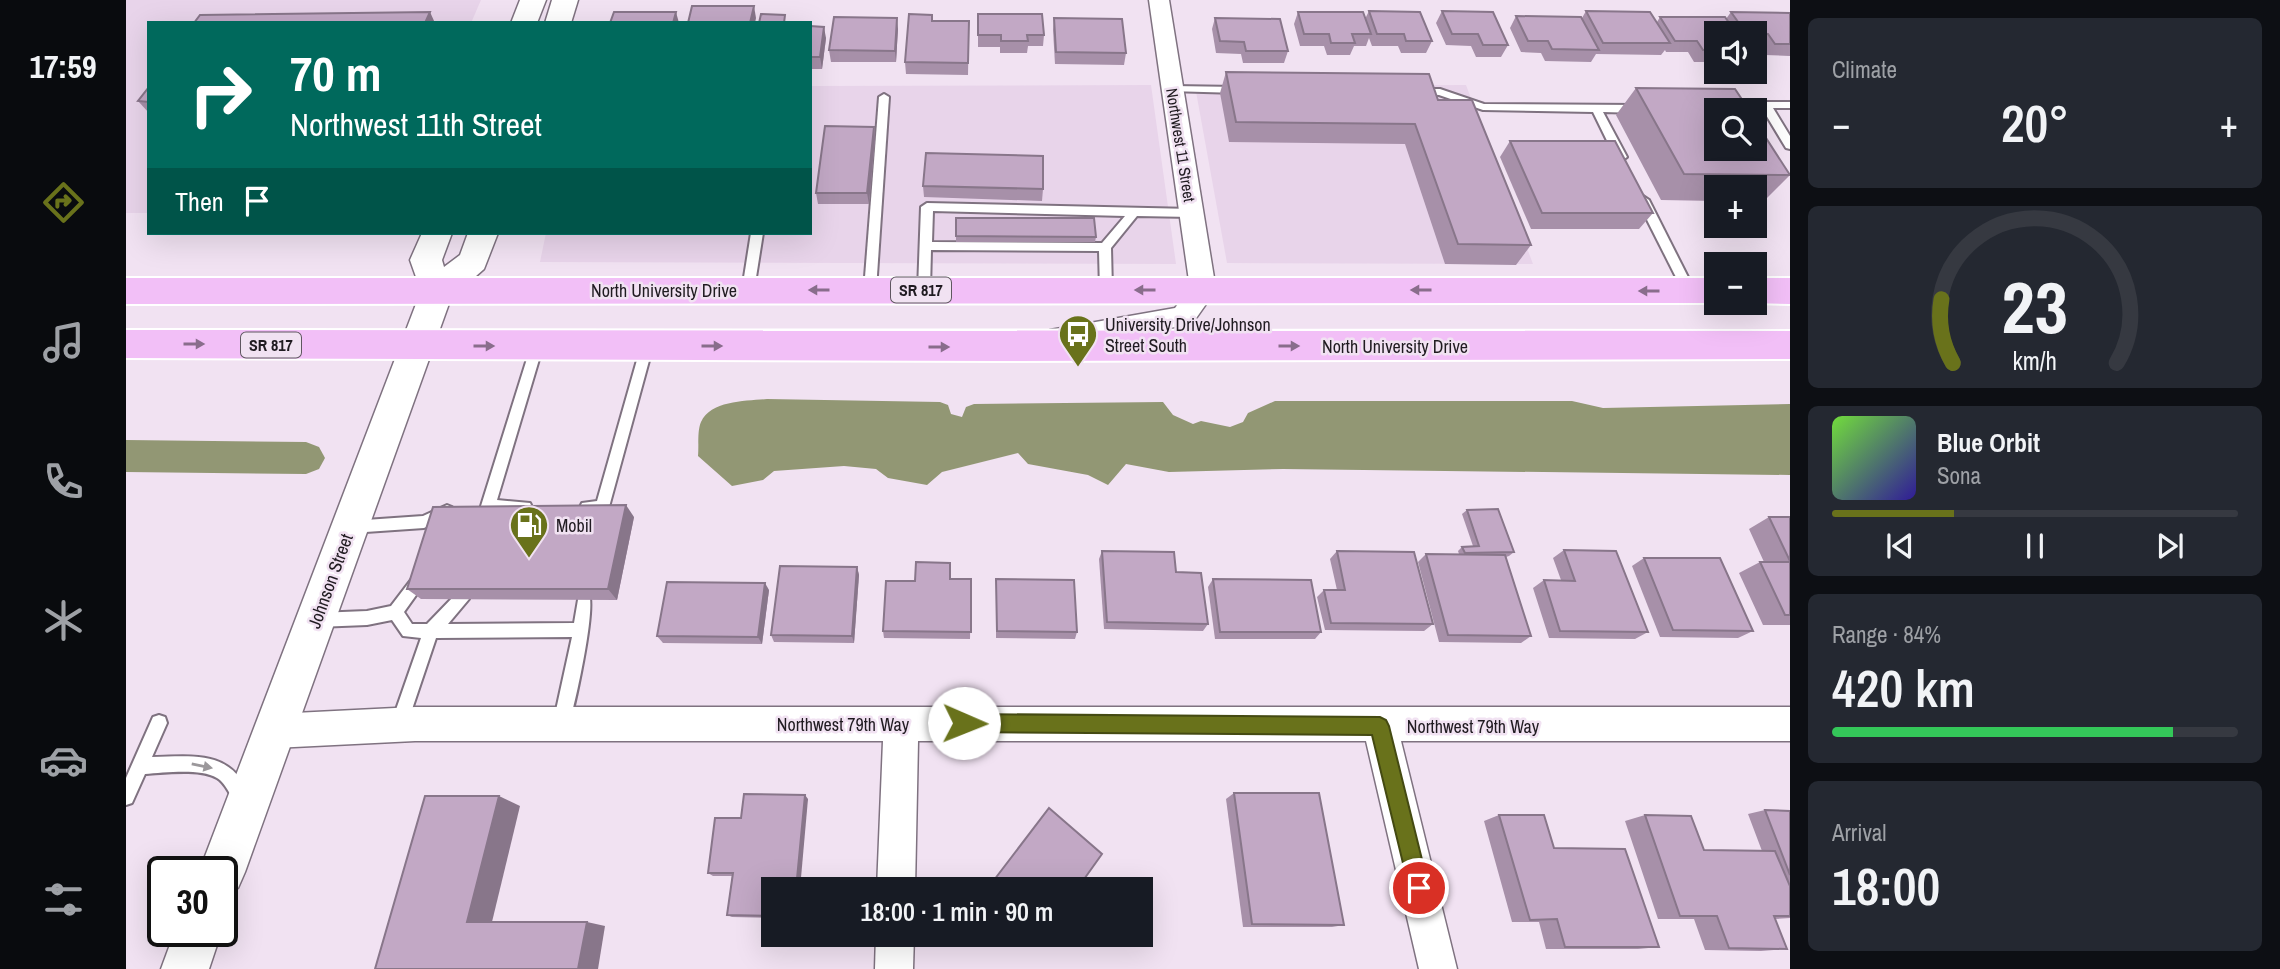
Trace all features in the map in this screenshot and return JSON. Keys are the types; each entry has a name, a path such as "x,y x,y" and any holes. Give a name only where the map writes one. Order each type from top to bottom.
{"main road":[{"name":"North University Drive","path":"126,291 1703,291"},
{"path":"1767,291 1790,291"},
{"name":"North University Drive","path":"126,344 1000,347 1790,345"}],"street":[{"path":"525,21 533,0"},
{"path":"559,21 565,0"},
{"name":"Northwest 11 Street","path":"1159,0 1203,290"},
{"path":"436,235 426,260 437,291"},
{"name":"Johnson Street","path":"228,856 437,291 473,261 482,235"},
{"name":"North University Drive","path":"1000,347 1183,317 1203,290"},
{"name":"Northwest 79th Way","path":"274,732 399,724 1790,724"},
{"path":"896,877 901,724"},
{"path":"1380,726 1438,969"},
{"path":"185,969 193,947"},
{"path":"894,969 895,947"}],"lane":[{"path":"1173,89 1253,90"},
{"path":"1400,92 1440,92 1483,107 1647,109"},
{"path":"870,290 884,97"},
{"path":"1790,105 1765,105 1790,145"},
{"path":"1596,108 1626,167"},
{"path":"1638,191 1703,291"},
{"path":"924,290 927,207 1192,213"},
{"path":"1107,290 1105,247 1135,211"},
{"path":"748,290 757,235"},
{"path":"926,246 1105,247"},
{"path":"478,510 537,345"},
{"path":"576,507 601,512 647,346"},
{"path":"349,527 427,528 451,509 538,507"},
{"path":"315,620 367,618 395,612 419,584 427,561"},
{"path":"399,724 431,630 461,599"},
{"path":"561,726 581,630 584,599"},
{"path":"395,612 408,631 581,630"},
{"path":"126,797 159,723"},
{"path":"140,766 196,764 223,771 247,804"}],"shaded area":[{"path":"126,0 481,0 472,21 147,21 147,213 126,213"},
{"path":"1151,85 1176,264 540,262 546,235 812,235 812,86"},
{"path":"1466,85 1533,264 1227,263 1195,86"},
{"path":"767,399 940,402 948,405 951,414 962,417 966,407 974,404 1163,402 1173,415 1193,424 1201,421 1230,427 1243,422 1248,413 1275,401 1572,401 1603,408 1790,404 1790,475 1283,469 1169,472 1126,464 1108,485 1088,475 1028,464 1018,453 942,472 927,485 888,478 876,469 844,466 774,471 763,480 732,486 698,456 701,422 713,409 721,406"}],"building":[{"path":"692,6 754,6 750,21 688,21"},
{"path":"1369,11 1420,12 1432,41 1406,41 1404,34 1377,34"},
{"path":"1442,11 1493,12 1508,45 1483,45 1478,34 1452,34"},
{"path":"1586,11 1650,12 1670,43 1603,43"},
{"path":"430,12 426,21 196,21 200,15"},
{"path":"614,12 676,12 674,21 611,21"},
{"path":"1298,12 1363,12 1371,34 1352,34 1355,43 1331,43 1329,34 1304,34"},
{"path":"1731,12 1790,13 1790,44 1775,44 1767,34 1767,21 1737,21"},
{"path":"761,14 785,15 784,21 759,21"},
{"path":"909,14 932,15 932,21 969,21 968,63 905,62"},
{"path":"978,14 1042,14 1044,35 1027,35 1028,41 1001,41 1001,35 978,35"},
{"path":"1516,16 1581,17 1599,50 1552,49 1548,41 1528,41"},
{"path":"834,17 897,18 895,51 829,50"},
{"path":"1660,17 1725,17 1728,21 1704,21 1704,50 1697,41 1675,41"},
{"path":"1054,18 1122,19 1126,53 1056,52"},
{"path":"1215,18 1280,19 1288,51 1246,51 1244,42 1220,41"},
{"path":"812,26 824,27 820,57 812,57"},
{"path":"1226,72 1429,74 1438,100 1472,100 1531,245 1458,244 1415,124 1236,122"},
{"path":"1636,88 1735,89 1741,98 1704,98 1704,161 1767,161 1767,140 1790,175 1684,174"},
{"path":"147,90 147,102 138,101"},
{"path":"825,126 874,127 867,193 816,193"},
{"path":"1510,141 1615,141 1653,213 1542,213"},
{"path":"926,153 1043,156 1043,189 923,186"},
{"path":"956,218 1094,218 1096,237 956,236"},
{"name":"Mobil","path":"626,505 608,589 407,589 433,507"},
{"path":"1498,509 1514,552 1465,553 1462,547 1479,546 1467,510"},
{"path":"1769,517 1790,517 1790,561"},
{"path":"1564,550 1616,551 1648,632 1560,631 1544,580 1575,581"},
{"path":"1102,551 1174,552 1176,572 1201,573 1208,624 1107,622"},
{"path":"1337,551 1414,552 1433,624 1331,623 1324,590 1345,590"},
{"path":"1426,554 1505,555 1531,636 1448,635"},
{"path":"1644,558 1720,558 1753,631 1673,630"},
{"path":"916,562 950,563 950,579 971,579 971,632 883,631 886,581 915,581"},
{"path":"1760,562 1790,562 1790,615 1785,615"},
{"path":"780,566 857,567 852,636 771,635"},
{"path":"996,579 1074,580 1077,632 997,631"},
{"path":"1213,579 1311,580 1321,632 1220,632"},
{"path":"667,582 765,583 758,637 657,636"},
{"path":"1234,793 1319,793 1344,925 1252,924"},
{"path":"744,794 805,795 797,877 761,877 761,916 727,915 733,873 708,873 715,818 741,818"},
{"path":"425,796 499,796 467,922 587,922 578,969 375,969"},
{"path":"1049,808 1102,854 1086,877 996,877"},
{"path":"1765,810 1790,811 1790,875"},
{"path":"1499,815 1544,815 1554,848 1625,849 1659,947 1565,947 1557,919 1530,920"},
{"path":"1645,815 1691,816 1704,850 1775,851 1790,886 1790,916 1774,916 1787,949 1729,948 1717,916 1680,916"}],"waterway":[{"path":"126,456 306,458"}],"place":[{"name":"University Drive/Johnson Street South","path":"1078,368"},
{"name":"Mobil","path":"529,559"}],"route":[{"path":"964,723 1380,726 1419,888"}]}
